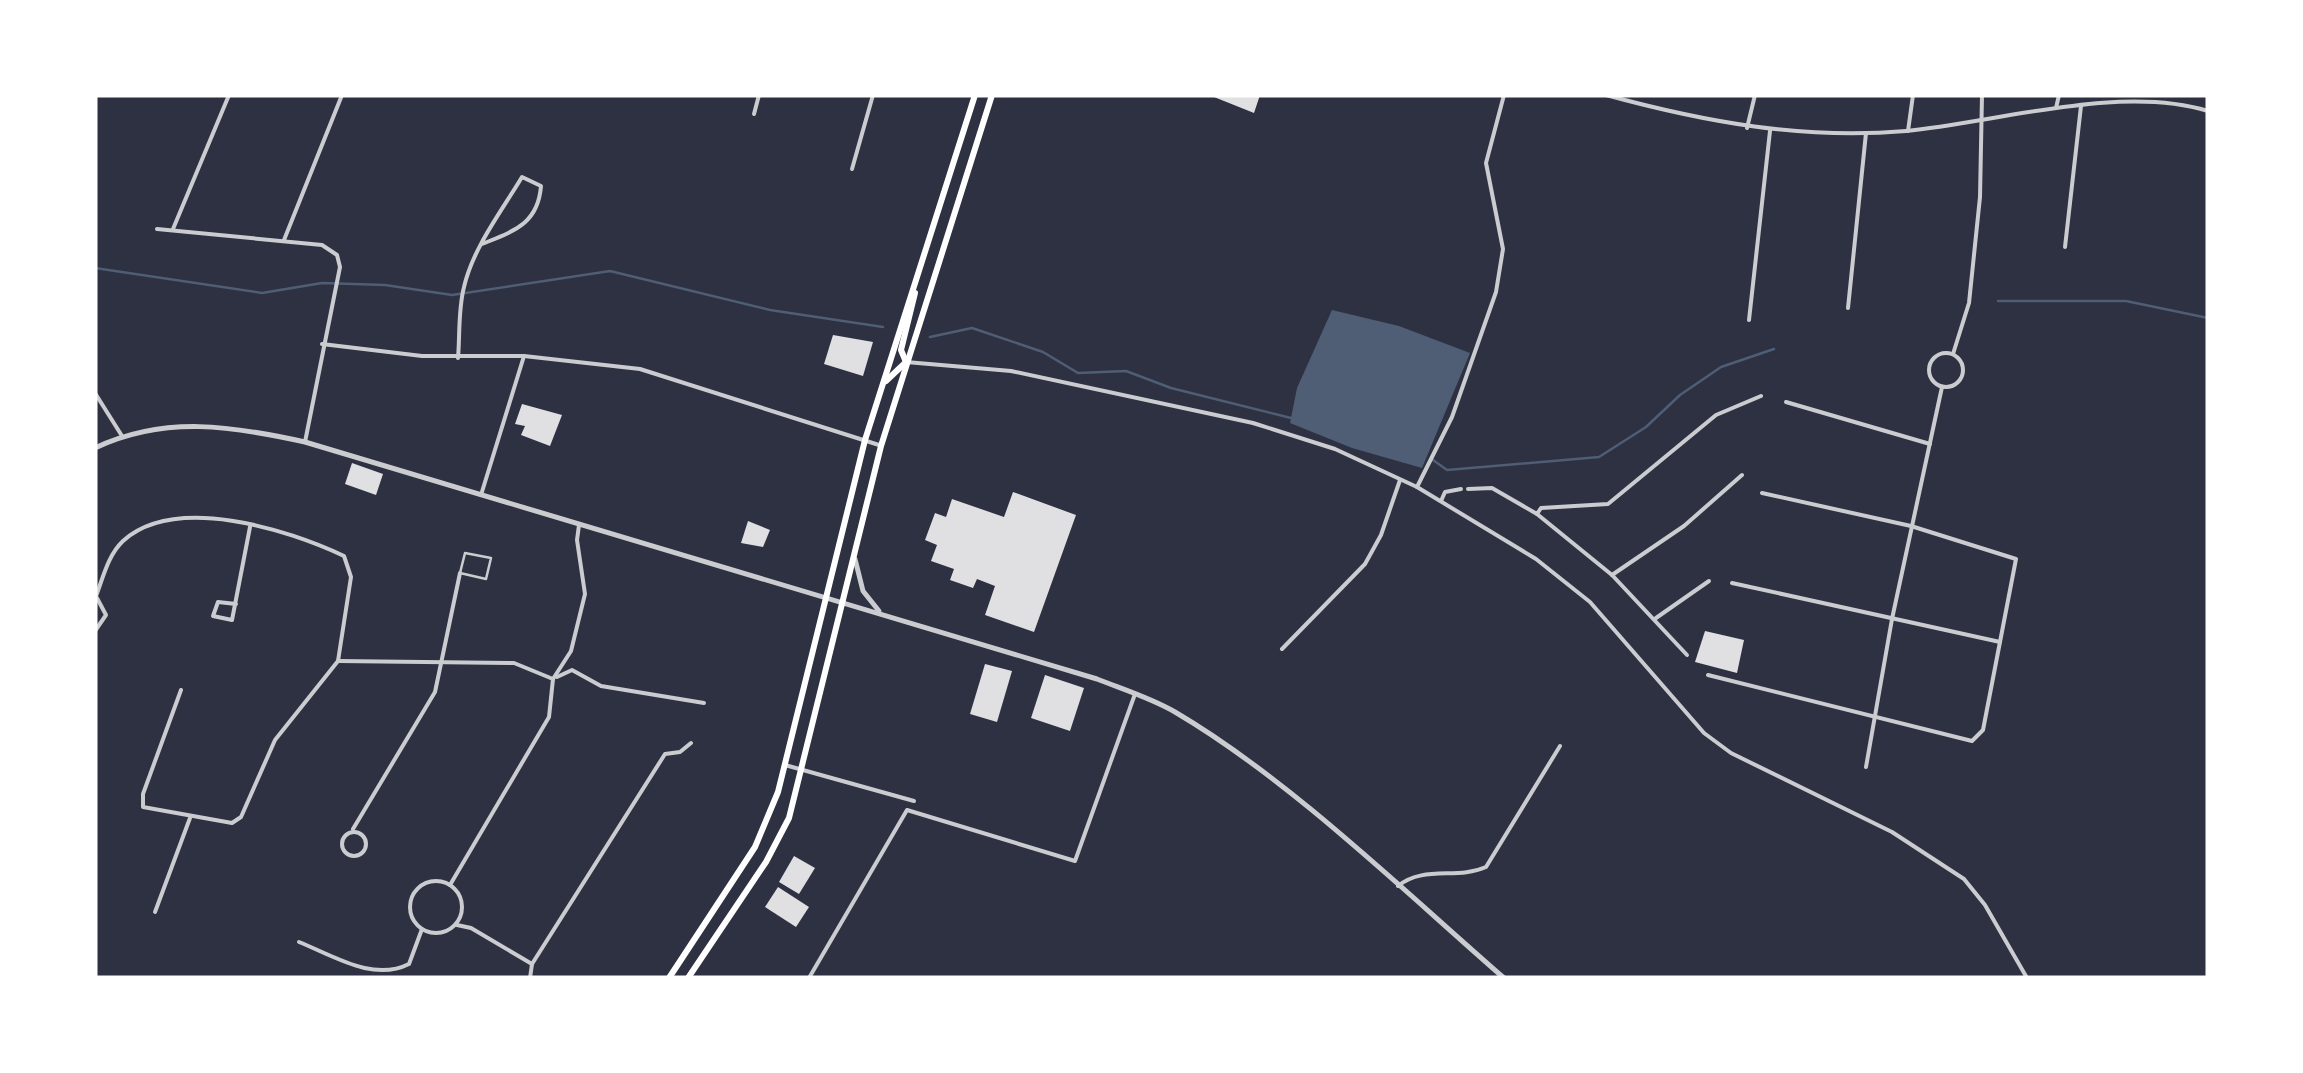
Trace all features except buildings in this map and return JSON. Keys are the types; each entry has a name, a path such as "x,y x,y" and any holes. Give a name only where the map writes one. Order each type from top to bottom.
{"main road":[{"path":"669,978 768,820 785,766 865,440 975,95"},
{"path":"688,978 780,838 803,772 881,446 992,95"},
{"path":"906,362 901,350 918,273"},
{"path":"881,388 896,368 906,362"}],"street":[{"path":"173,229 230,95"},
{"path":"284,240 342,95"},
{"path":"754,114 759,95"},
{"path":"852,169 873,95"},
{"path":"1417,487 1452,418 1496,292 1503,249 1486,163 1504,95"},
{"path":"1606,95 1770,131 1908,130 2082,106 2158,103 2208,111"},
{"path":"1747,128 1755,95"},
{"path":"1908,130 1913,95"},
{"path":"1953,354 1969,303 1980,196 1982,95"},
{"path":"2056,108 2059,95"},
{"path":"2065,247 2082,106"},
{"path":"1749,320 1770,131"},
{"path":"1848,308 1866,133"},
{"path":"458,358 462,292 482,244 522,177 540,186 539,208 524,227 482,244"},
{"path":"157,229 322,245 337,255 337,276 305,442"},
{"path":"322,344 458,358 524,356 640,369 881,446"},
{"path":"1945,352 1953,354 1963,370 1952,386 1942,386 1930,376 1931,360 1945,352"},
{"path":"481,495 524,356"},
{"path":"906,362 1011,371 1253,423 1322,444 1441,500 1536,559 1590,602 1704,733 1731,753 1892,832 1964,878 2026,978"},
{"path":"1866,767 1892,619 1942,386"},
{"path":"95,393 122,436"},
{"path":"1537,514 1541,508 1608,504 1629,491 1716,416 1761,396"},
{"path":"1786,402 1930,444"},
{"path":"95,448 122,436 196,424 305,442 882,613 1134,694 1171,709 1212,736 1398,886 1504,978"},
{"path":"1612,575 1684,526 1742,475"},
{"path":"1282,649 1365,564 1381,535 1400,478"},
{"path":"1441,500 1445,492 1492,488 1537,514 1612,575 1687,656"},
{"path":"1708,674 1876,718 1972,740 1980,738 2016,559 1911,526 1762,493"},
{"path":"95,631 106,616 95,596 112,556 131,535 187,515 250,527 344,556 351,577 338,661 275,740 242,817 232,823 143,807 143,794 181,690"},
{"path":"450,885 548,717 553,679 571,652 585,594 577,540 580,524"},
{"path":"236,604 218,602 213,616 230,621 236,604 250,527"},
{"path":"854,548 862,591 882,613"},
{"path":"354,829 368,839 355,858 341,849 426,710 460,574"},
{"path":"1655,619 1709,581"},
{"path":"1732,583 2002,642"},
{"path":"338,661 514,663 553,679 572,670 601,686 704,702"},
{"path":"809,978 907,810 1075,861 1134,694"},
{"path":"530,978 532,964 665,754 680,752 692,743"},
{"path":"1398,886 1413,876 1474,872 1486,867 1560,746"},
{"path":"785,766 914,801"},
{"path":"156,912 190,818"},
{"path":"455,924 461,899 450,885 433,881 417,889 411,914 422,928 439,932 455,924 471,928 532,964"},
{"path":"300,942 360,966 391,973 409,964 422,928"}],"lane":[{"path":"465,553 491,558 486,579 460,574 465,553"}],"water":[{"path":"1332,310 1399,326 1470,353 1422,468 1352,448 1290,423 1297,388"}],"waterway":[{"path":"95,268 262,293 322,283 385,285 452,295 610,271 770,310 883,327"},
{"path":"1998,301 2126,301 2208,318"},
{"path":"930,337 972,328 1043,352 1078,373 1126,371 1171,388 1291,418"},
{"path":"1433,460 1447,470 1599,457 1646,427 1680,395 1721,367 1774,349"}]}
